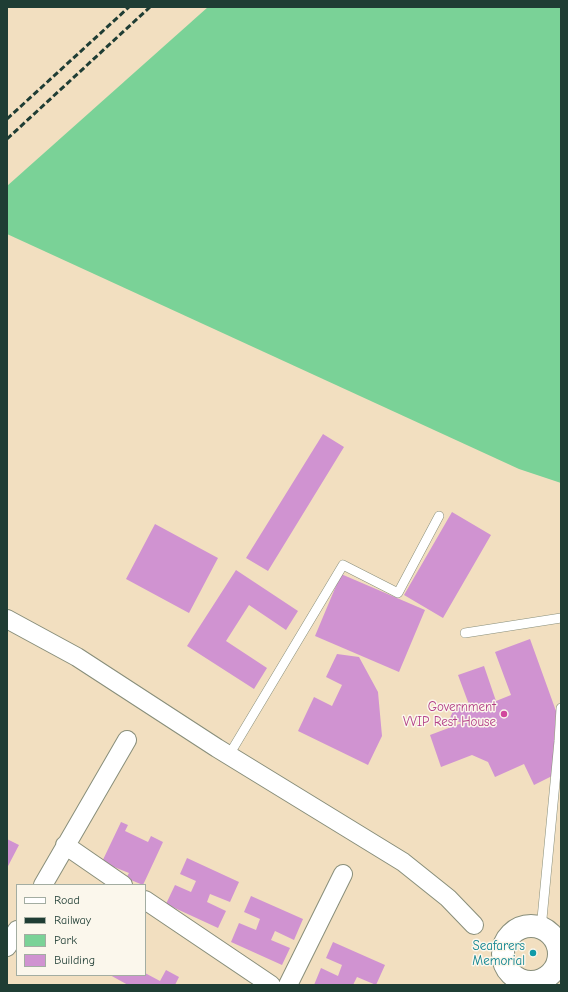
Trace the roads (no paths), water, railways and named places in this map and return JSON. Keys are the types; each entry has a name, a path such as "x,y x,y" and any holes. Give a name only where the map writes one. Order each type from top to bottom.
{"street":[{"path":"7,619 77,657 229,755 403,862 448,898 474,925"},
{"path":"43,884 127,740"},
{"path":"65,846 122,884"},
{"path":"288,985 343,874"},
{"path":"146,901 271,985"},
{"path":"526,927 534,927 551,933 558,945 560,960 550,974 544,979 528,984 514,976 505,964 504,956 504,948 512,935 526,927"},
{"path":"7,947 16,932"}],"lane":[{"path":"229,755 343,565 398,593 439,516"},
{"path":"465,633 561,618"},
{"path":"551,933 561,708"}],"railway":[{"path":"7,119 129,7"},
{"path":"7,139 150,7"}],"place":[{"name":"Government VVIP Rest House","path":"504,714"},
{"name":"Seafarers Memorial","path":"533,953"}]}
